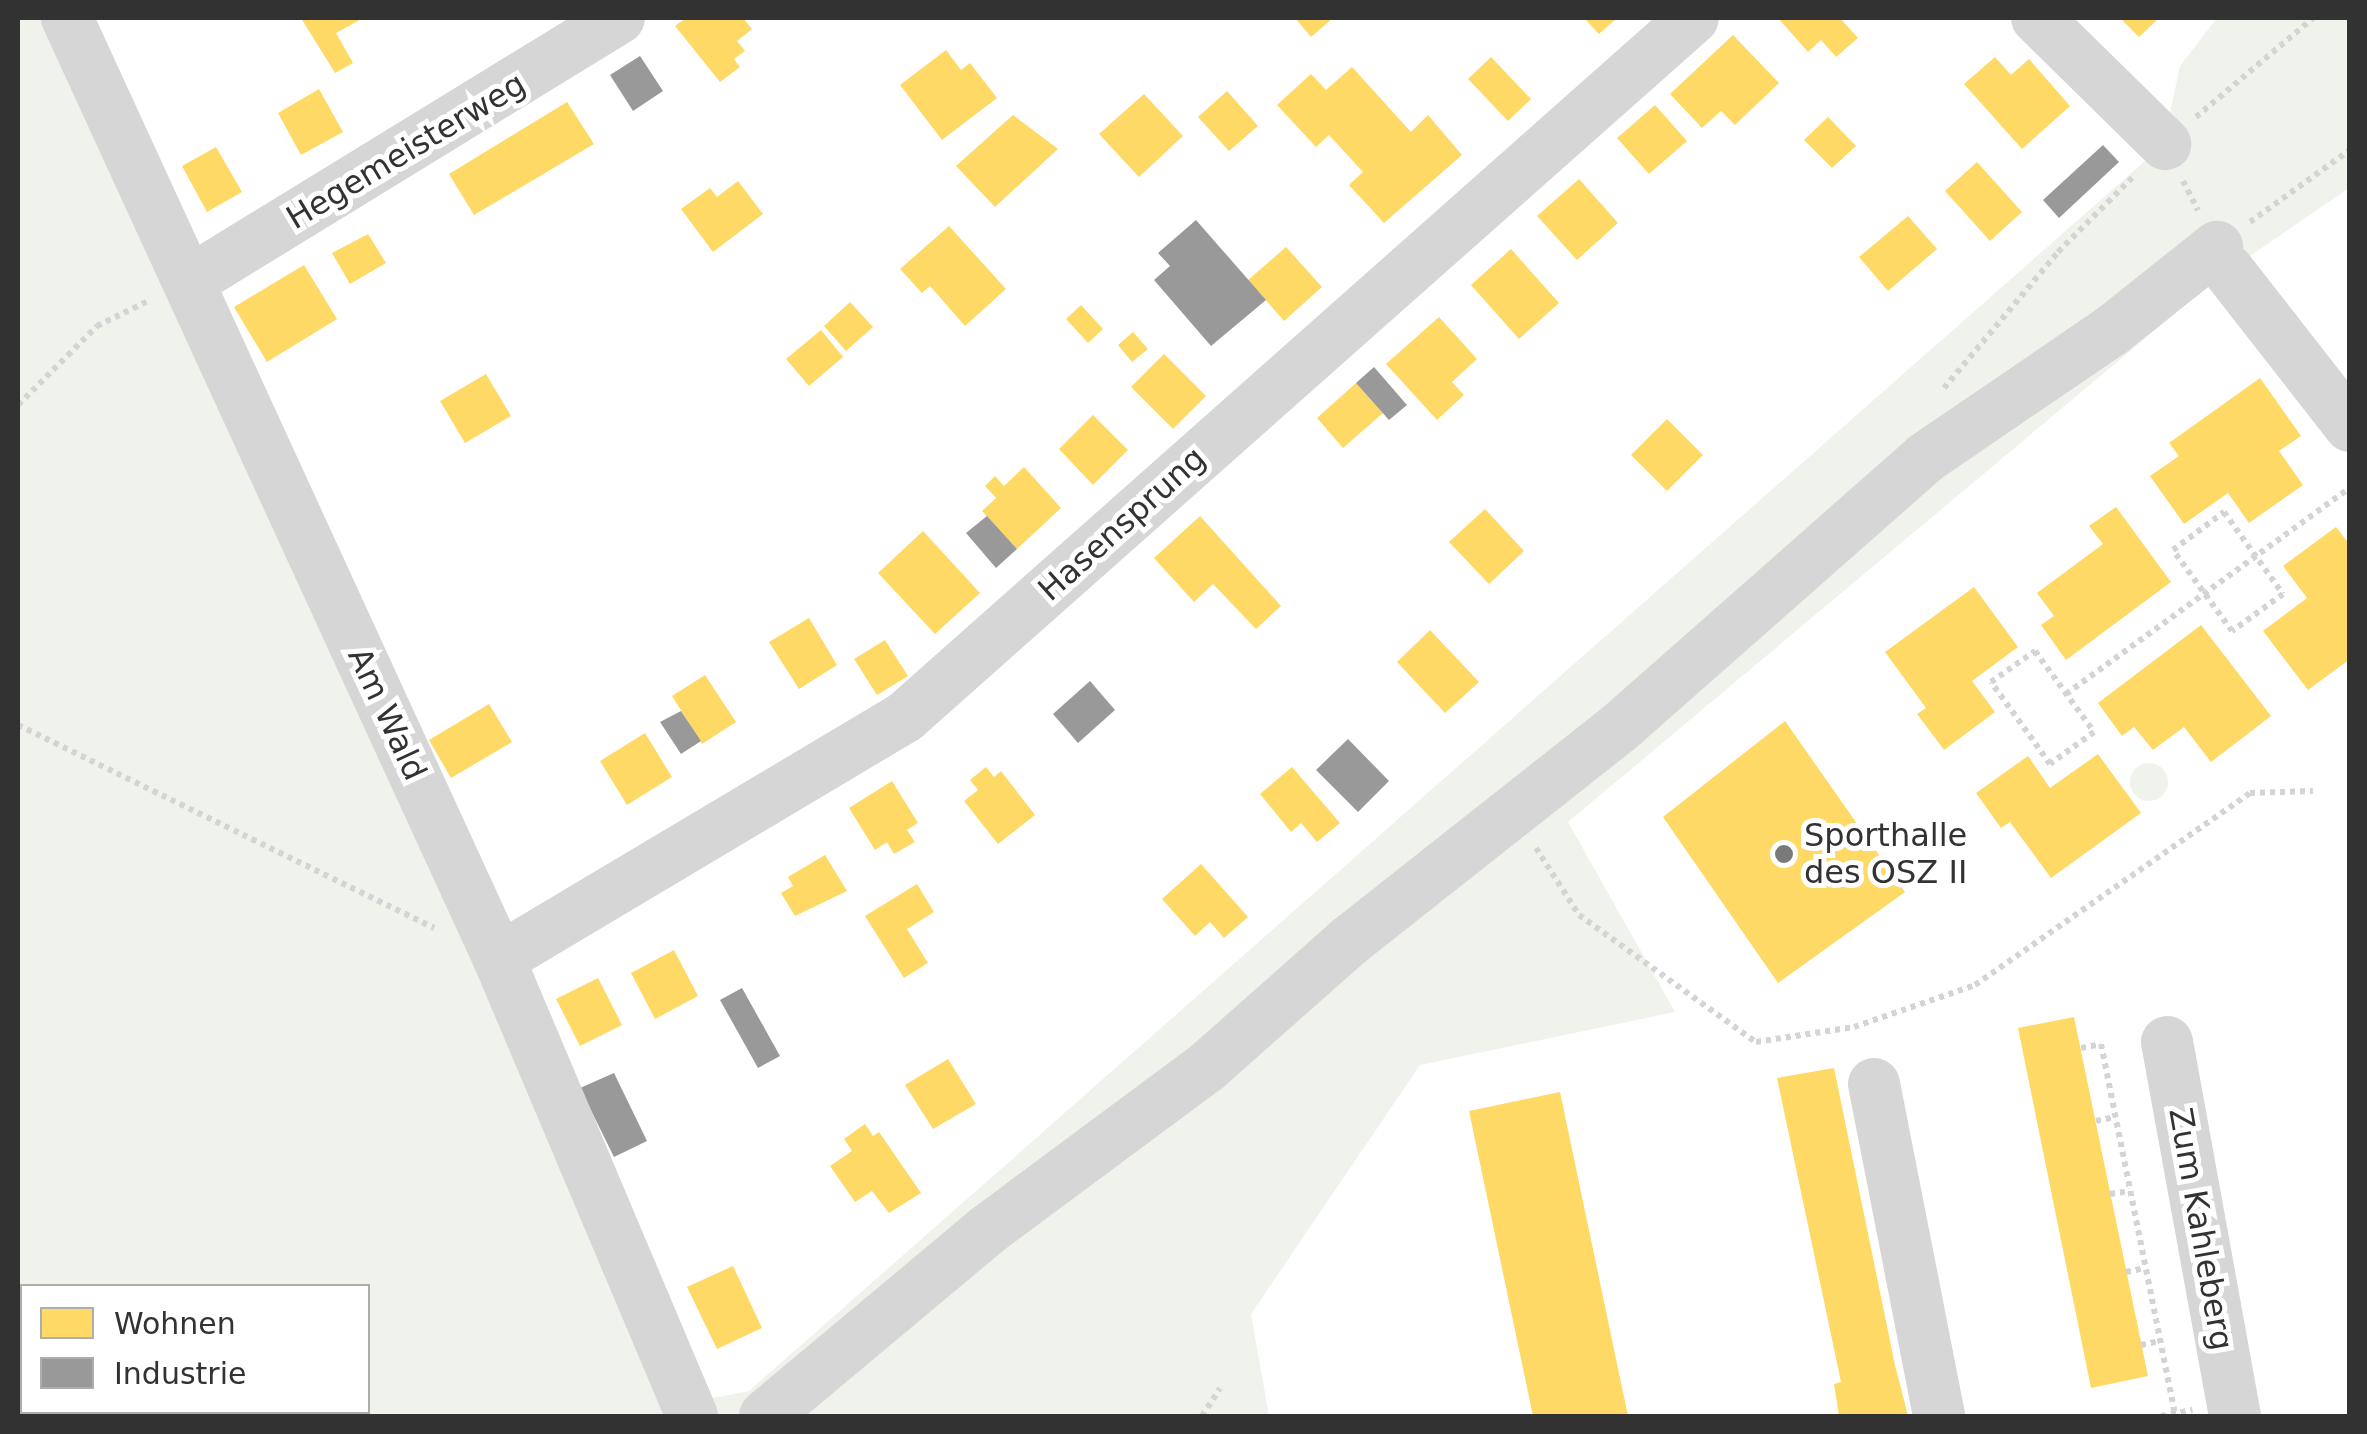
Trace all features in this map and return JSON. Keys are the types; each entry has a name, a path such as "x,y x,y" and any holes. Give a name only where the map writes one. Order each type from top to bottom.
{"street":[{"name":"Am Wald","path":"67,18 499,958 692,1416"},
{"name":"Hasensprung","path":"499,958 904,716 1693,18"},
{"path":"2037,18 2165,144"},
{"name":"Hegemeisterweg","path":"190,281 603,23"},
{"path":"765,1416 986,1231 1208,1066 1348,942 1619,728 1926,458 2222,258 2350,426"},
{"name":"Zum Kahleberg","path":"2167,1042 2234,1416"},
{"path":"1874,1084 1939,1416"}],"path":[{"path":"1939,394 2058,252 2165,144 2314,18"},
{"path":"2222,258 2350,150"},
{"path":"18,405 97,326 190,281"},
{"path":"2066,694 2350,488"},
{"path":"2224,512 2255,556 2283,594 2232,631 2173,550 2224,512"},
{"path":"2035,651 2066,694 2094,732 2050,764 1991,682 2035,651"},
{"path":"18,725 499,958"},
{"path":"1514,812 1578,914 1756,1042 1854,1027 1975,985 2250,793 2313,792"},
{"path":"2081,1048 2101,1044 2175,1416"},
{"path":"2096,1121 2115,1117"},
{"path":"2110,1194 2130,1191"},
{"path":"2126,1272 2145,1268"},
{"path":"2141,1345 2160,1341"},
{"path":"1202,1416 1220,1388"}],"shaded area":[{"path":"18,18 43,18 683,1404 749,1391 2163,145 2180,66 2217,18 2349,18 2349,188 2215,280 1568,822 1675,1012 1420,1065 1251,1314 1269,1416 18,1416"},
{"path":"2149,763 2163,768 2168,782 2163,796 2149,801 2135,796 2130,782 2135,768"}],"building: Wohnen":[{"path":"301,18 363,18 336,33 353,63 335,73"},
{"path":"686,18 743,18 752,29 737,41 745,51 734,59 740,67 720,82 675,26"},
{"path":"1295,18 1333,18 1311,37"},
{"path":"1584,18 1617,18 1599,34"},
{"path":"1778,18 1840,18 1858,38 1836,57 1821,40 1808,52"},
{"path":"2120,18 2159,18 2139,37"},
{"path":"1733,35 1779,83 1735,125 1721,111 1702,128 1670,94"},
{"path":"946,50 961,70 970,63 997,98 942,140 900,85"},
{"path":"1491,57 1531,99 1508,121 1468,79"},
{"path":"1995,57 2011,75 2029,59 2070,106 2022,149 1964,84"},
{"path":"1352,67 1411,132 1428,115 1462,155 1384,223 1349,185 1363,172 1329,135 1316,147 1277,105 1311,74 1326,90"},
{"path":"319,89 343,132 301,155 278,113"},
{"path":"1227,91 1258,126 1229,151 1198,117"},
{"path":"1144,94 1183,136 1139,177 1099,134"},
{"path":"567,102 594,144 474,215 449,174"},
{"path":"1655,105 1687,141 1649,174 1617,138"},
{"path":"1013,115 1058,149 995,207 956,166"},
{"path":"1828,117 1856,146 1832,168 1804,140"},
{"path":"216,147 242,192 207,212 182,166"},
{"path":"1977,162 2022,212 1990,241 1945,191"},
{"path":"1579,179 1618,223 1577,260 1537,216"},
{"path":"738,181 763,214 713,252 681,209 710,188 717,197"},
{"path":"1908,216 1937,249 1888,291 1859,257"},
{"path":"949,226 1006,289 965,326 930,286 922,293 900,269"},
{"path":"368,234 386,263 350,284 332,253"},
{"path":"1286,247 1322,287 1284,321 1248,280"},
{"path":"1511,249 1559,303 1519,339 1471,285"},
{"path":"304,265 337,319 267,362 234,307"},
{"path":"850,302 873,327 846,351 824,326"},
{"path":"1081,305 1103,329 1088,343 1066,319"},
{"path":"1439,317 1477,359 1452,382 1464,395 1437,420 1386,364"},
{"path":"821,330 843,357 809,386 786,359"},
{"path":"1133,332 1148,349 1132,362 1118,345"},
{"path":"1164,354 1206,396 1173,429 1131,387"},
{"path":"486,374 511,416 465,443 440,401"},
{"path":"2260,378 2301,436 2279,451 2303,485 2249,523 2228,493 2184,524 2150,476 2179,456 2169,443"},
{"path":"1356,383 1383,413 1343,448 1317,418"},
{"path":"1093,415 1128,450 1093,485 1059,449"},
{"path":"1667,419 1703,455 1667,491 1631,455"},
{"path":"1024,467 1061,508 1017,549 982,511 996,498 985,486 995,476 1004,486"},
{"path":"2116,507 2171,582 2066,660 2041,625 2054,616 2037,593 2103,544 2089,526"},
{"path":"1485,509 1524,551 1489,584 1449,542"},
{"path":"1200,516 1281,606 1256,629 1213,584 1194,602 1154,558"},
{"path":"2336,527 2350,545 2350,659 2308,690 2263,631 2307,598 2283,566"},
{"path":"923,531 980,593 935,634 878,573"},
{"path":"1974,587 2018,647 1972,681 1995,712 1944,750 1917,714 1926,708 1885,652"},
{"path":"809,618 837,665 799,689 769,642"},
{"path":"2201,625 2271,716 2211,762 2184,727 2153,750 2134,727 2122,736 2098,703"},
{"path":"1430,630 1479,682 1445,713 1397,662"},
{"path":"885,640 908,676 877,695 854,659"},
{"path":"705,675 736,722 702,744 672,696"},
{"path":"489,704 512,742 451,778 429,740"},
{"name":"Sporthalle des OSZ II","path":"1785,721 1905,892 1778,983 1663,817"},
{"path":"645,733 672,777 627,805 600,761"},
{"path":"2098,754 2141,813 2051,878 2010,822 2001,828 1976,793 2028,756 2050,788"},
{"path":"986,767 994,777 1001,771 1035,815 998,844 964,801 978,790 970,780"},
{"path":"1292,767 1340,823 1317,842 1301,823 1291,832 1260,794"},
{"path":"892,781 918,823 907,830 915,842 894,854 887,842 875,850 849,808"},
{"path":"825,855 847,891 795,916 781,893 793,886 788,877"},
{"path":"1201,864 1248,917 1224,938 1210,922 1195,936 1162,899"},
{"path":"917,884 934,912 907,929 928,963 904,978 865,916"},
{"path":"674,950 698,996 655,1019 631,973"},
{"path":"598,978 622,1025 580,1046 556,999"},
{"path":"2074,1017 2148,1376 2091,1388 2018,1028"},
{"path":"948,1059 976,1104 933,1129 905,1085"},
{"path":"1834,1068 1908,1416 1839,1416 1834,1384 1841,1382 1777,1078"},
{"path":"1560,1092 1628,1416 1533,1416 1469,1111"},
{"path":"865,1124 873,1136 879,1132 921,1193 889,1213 872,1191 855,1202 830,1166 852,1151 844,1139"},
{"path":"733,1266 762,1328 717,1349 687,1287"}],"building: Industrie":[{"path":"640,56 663,91 633,111 610,75"},
{"path":"2103,145 2119,162 2059,218 2043,200"},
{"path":"1196,220 1266,300 1211,346 1154,280 1170,266 1158,253"},
{"path":"1374,367 1407,405 1389,420 1356,383"},
{"path":"987,516 1017,549 996,568 966,533"},
{"path":"1090,681 1115,710 1078,743 1053,714"},
{"path":"681,711 701,741 681,754 660,722"},
{"path":"1348,739 1389,781 1358,812 1316,770"},
{"path":"742,988 780,1056 758,1068 720,1000"},
{"path":"614,1073 647,1141 614,1157 580,1088"}],"place":[{"name":"Sporthalle des OSZ II","path":"1784,854"}]}
